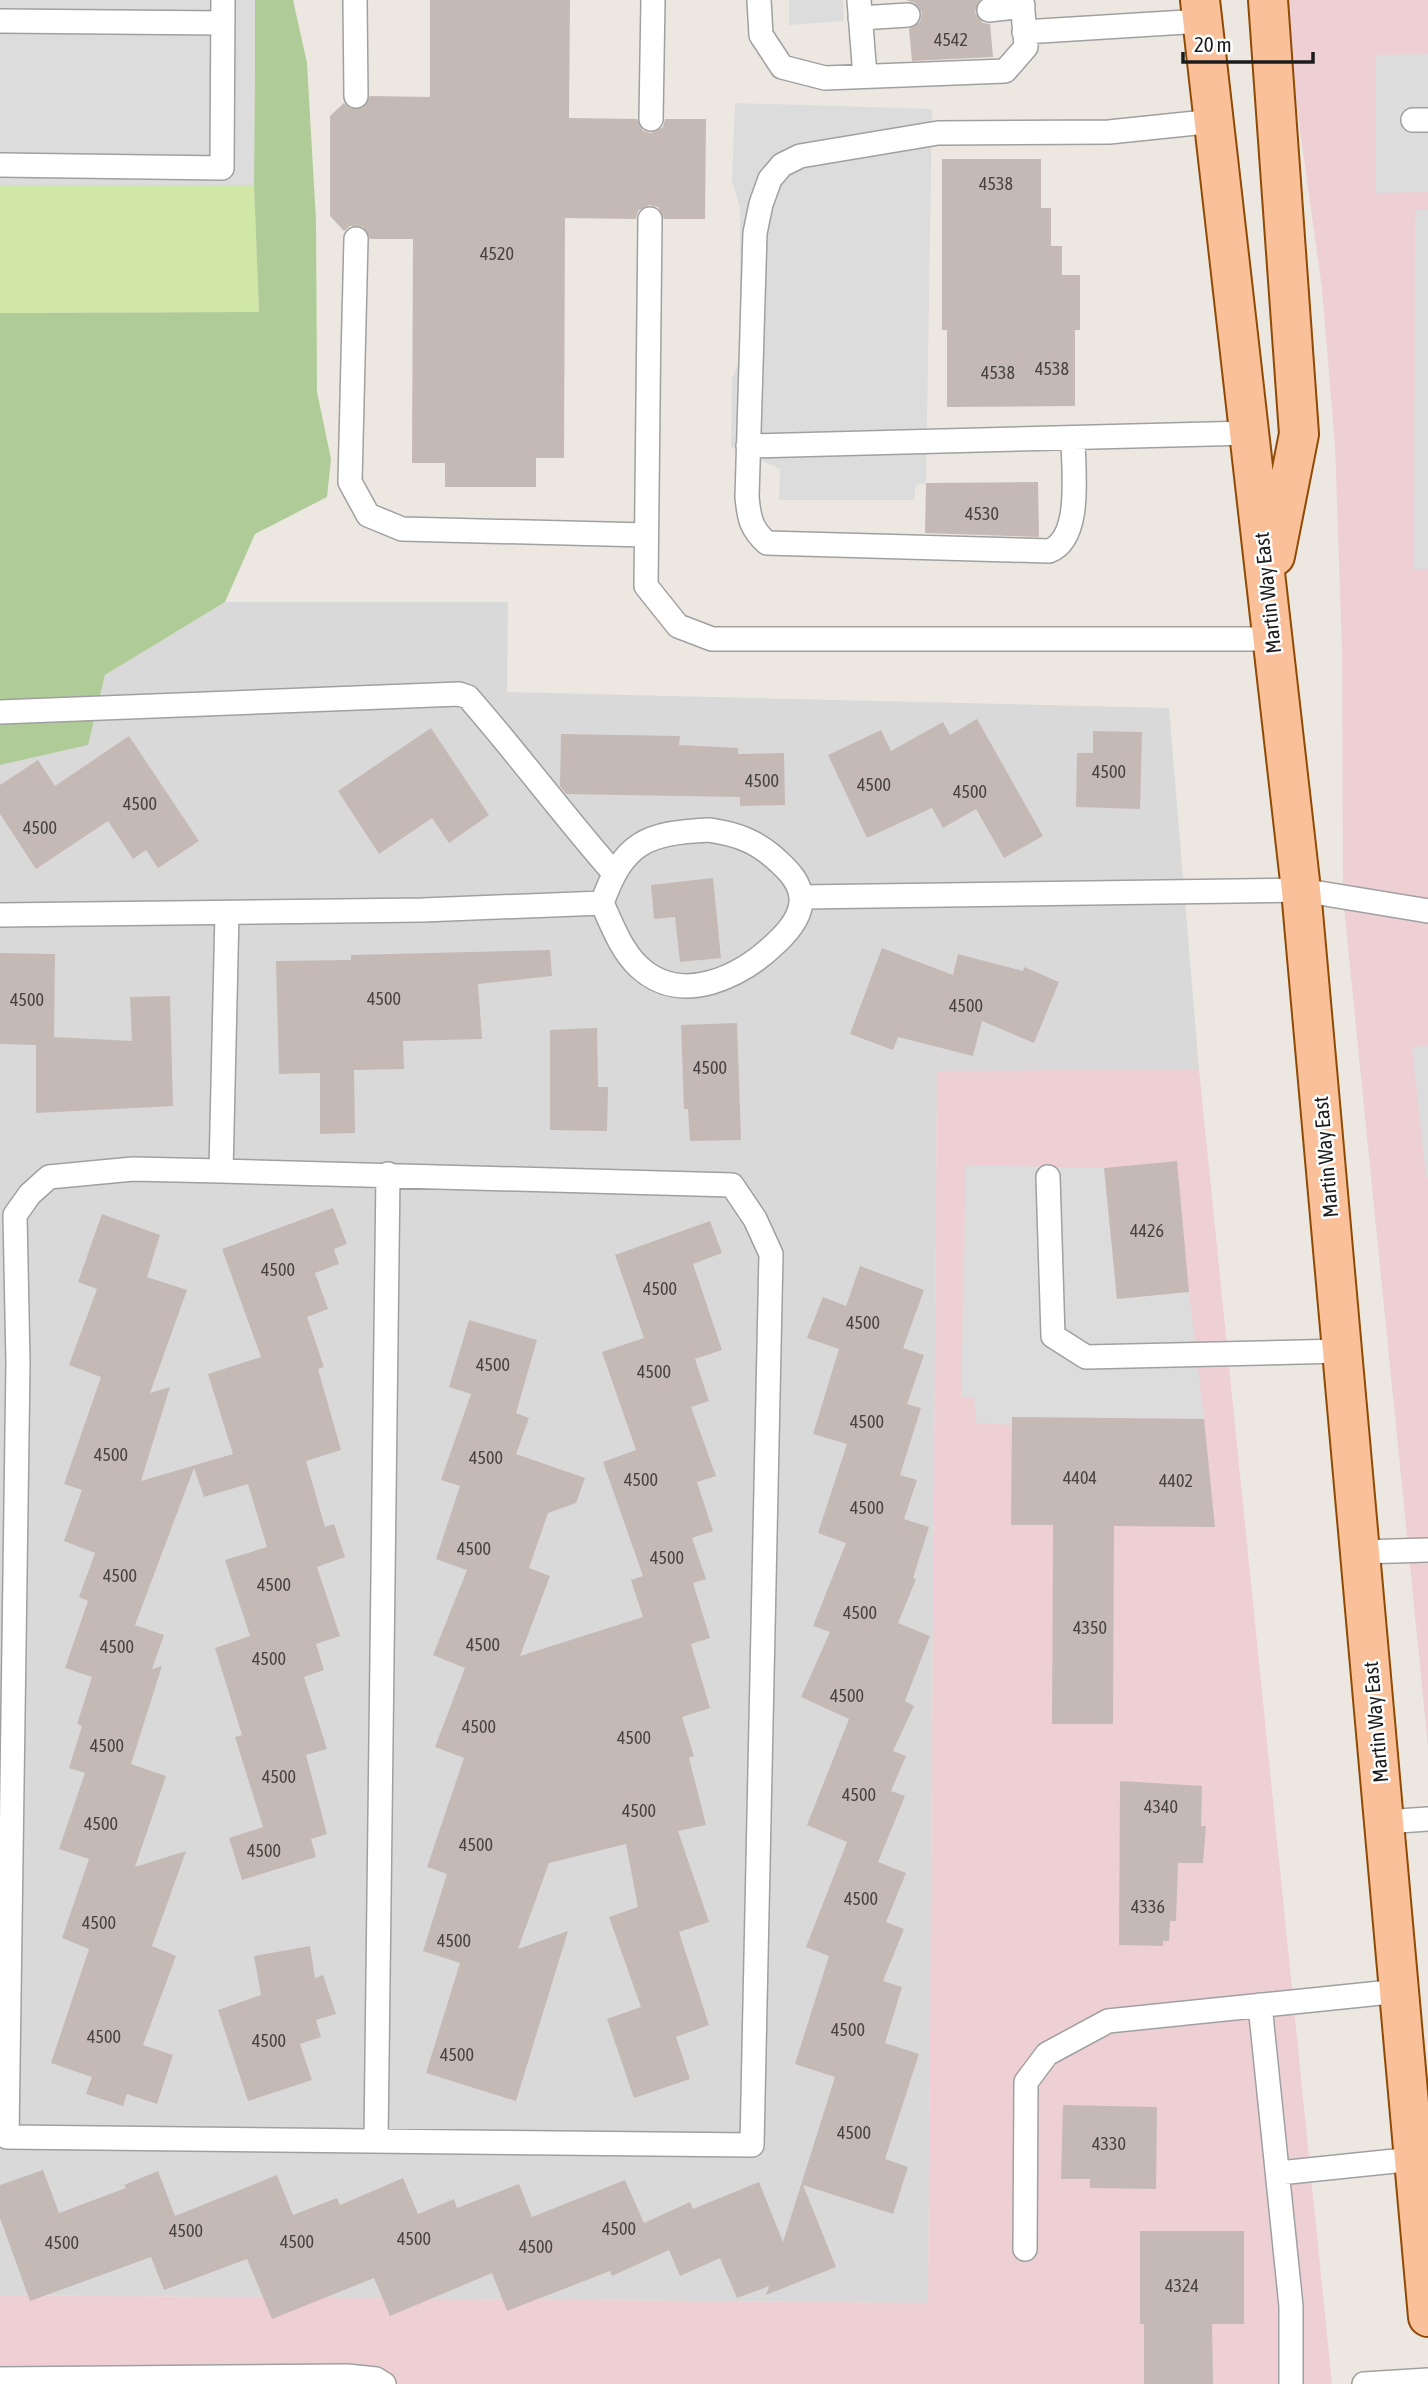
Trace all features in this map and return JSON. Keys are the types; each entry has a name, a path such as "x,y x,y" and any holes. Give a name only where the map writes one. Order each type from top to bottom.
{"main road":[{"path":"1268,0 1299,434 1268,592"},
{"name":"Martin Way East","path":"1201,10 1301,890 1400,1991 1419,2106 1414,2159 1428,2317"}],"lane":[{"path":"355,0 356,96"},
{"path":"652,119 653,0"},
{"path":"759,0 761,35 782,67 825,78 1005,71 1026,47 1022,3 989,10"},
{"path":"864,76 859,9 908,15"},
{"path":"1024,32 1201,10"},
{"path":"0,21 223,11 222,168 0,164"},
{"path":"1073,438 1071,526 1059,547 1049,551 767,543 755,532 749,518 748,446 755,233 761,204 770,180 782,165 800,156 938,133 1109,132 1215,121"},
{"path":"650,219 646,586 678,626 712,639 1272,639"},
{"path":"356,239 350,482 368,515 402,529 646,535"},
{"path":"748,446 1249,433"},
{"path":"0,712 459,694 468,697 613,872"},
{"path":"681,831 734,833 759,844 796,880 801,897 800,912 783,937 756,962 730,977 703,985 679,986 662,981 639,968 621,944 602,902 613,872 628,851 653,839 681,831"},
{"path":"801,897 1301,890 1428,911"},
{"path":"0,915 423,910 602,902"},
{"path":"221,1171 227,913"},
{"path":"133,1169 388,1174 732,1185 755,1219 771,1254 752,2145 7,2137 18,1363 15,1215 30,1194 48,1177 133,1169"},
{"path":"376,2141 388,1174"},
{"path":"1048,1177 1053,1336 1086,1357 1342,1351"},
{"path":"1360,1552 1428,1550"},
{"path":"1384,1822 1428,1819"},
{"path":"1025,2249 1026,2082 1047,2053 1108,2021 1400,1991"},
{"path":"1260,2005 1291,2306 1291,2384"},
{"path":"1279,2173 1414,2159"},
{"path":"0,2379 348,2376 376,2379 384,2384"},
{"path":"1364,2384 1428,2380"}],"shaded area":[{"path":"0,0 255,0 254,185 0,185"},
{"path":"789,0 843,0 844,21 789,25"},
{"path":"1282,0 1428,0 1428,1746 1343,897 1342,653 1335,445 1322,289"},
{"path":"1428,54 1428,192 1376,193 1376,55"},
{"path":"735,103 932,109 926,483 916,485 914,500 779,500 780,469 731,447 732,378 740,360 740,208 732,181"},
{"path":"1415,210 1428,210 1428,569 1414,569"},
{"path":"225,602 508,602 507,692 1169,708 1199,1069 937,1072 928,2303 0,2295 0,765 87,745 105,675"},
{"path":"1428,1045 1428,1178 1426,1178 1412,1047"},
{"path":"1199,1069 1332,2384 0,2384 0,2295 928,2303 937,1071"},
{"path":"966,1165 1104,1168 1117,1298 1189,1292 1204,1419 1013,1418 1012,1425 976,1423 974,1398 961,1397"}],"green space":[{"path":"255,0 293,0 307,63 316,221 317,392 331,459 327,497 255,534 225,602 105,675 88,745 0,765 0,313 259,312 254,185"},
{"path":"0,185 254,185 259,312 0,313"}],"building":[{"path":"430,0 570,0 569,118 637,119 643,131 651,133 663,127 665,119 706,119 705,219 664,219 658,207 649,205 638,211 636,219 565,218 564,458 536,458 536,487 445,487 445,463 412,463 413,239 370,239 363,227 350,226 344,231 330,216 330,116 344,103 350,108 362,108 370,96 430,97"},
{"path":"906,0 980,0 975,12 983,23 990,24 993,57 912,61 909,29 920,22 922,13 915,3"},
{"path":"942,159 1041,159 1041,208 1051,208 1051,246 1062,246 1062,275 1080,275 1080,330 1075,330 1075,406 947,407 947,330 942,330"},
{"path":"1038,482 1039,537 925,533 926,483"},
{"path":"977,719 1043,836 1004,858 976,809 943,828 932,808 867,838 828,755 881,730 891,751 943,722 950,735"},
{"path":"431,728 489,815 449,843 432,818 379,854 338,791"},
{"path":"1093,731 1142,732 1140,809 1076,807 1077,753 1093,753"},
{"path":"561,734 680,736 679,745 738,748 738,754 784,753 785,805 740,806 740,797 566,794 560,786"},
{"path":"129,736 199,841 158,868 146,850 133,859 108,821 36,869 0,814 0,785 38,760 55,786"},
{"path":"713,878 721,958 680,962 675,917 654,919 651,885"},
{"path":"882,948 953,975 958,954 1023,971 1024,967 1059,982 1034,1043 982,1021 973,1056 898,1037 893,1050 850,1034"},
{"path":"550,950 552,976 478,984 482,1039 403,1041 404,1069 354,1070 355,1133 320,1134 320,1073 279,1074 276,961 351,960 351,955"},
{"path":"0,953 55,954 54,1037 132,1041 130,997 170,996 173,1106 36,1113 36,1045 0,1044"},
{"path":"737,1023 741,1140 690,1141 688,1109 684,1109 681,1025"},
{"path":"597,1028 598,1087 608,1087 607,1131 550,1130 550,1030"},
{"path":"1177,1161 1189,1292 1117,1299 1104,1168"},
{"path":"333,1208 347,1244 334,1249 339,1264 315,1273 328,1309 307,1317 324,1367 318,1369 341,1450 306,1461 325,1527 334,1524 345,1557 317,1567 340,1636 316,1644 324,1670 304,1677 327,1749 306,1755 327,1834 311,1839 316,1857 242,1880 229,1838 263,1827 235,1737 242,1735 215,1648 250,1636 225,1560 267,1547 248,1484 204,1497 194,1468 135,1625 164,1635 152,1669 162,1666 131,1764 166,1776 135,1867 186,1851 152,1946 176,1956 143,2045 173,2055 157,2104 127,2094 123,2106 86,2094 92,2077 51,2063 89,1949 62,1938 89,1859 59,1849 85,1773 69,1768 82,1726 77,1724 92,1677 65,1668 88,1601 79,1597 95,1553 64,1541 82,1490 64,1484 101,1377 69,1365 97,1289 78,1282 102,1214 160,1235 147,1277 187,1290 150,1393 170,1387 141,1481 233,1454 208,1374 261,1357 222,1249"},
{"path":"710,1221 722,1253 693,1264 722,1350 695,1359 709,1401 691,1407 716,1476 697,1482 713,1531 692,1538 706,1579 693,1583 710,1638 691,1644 710,1708 682,1717 694,1756 689,1758 706,1825 678,1831 709,1922 679,1932 709,2025 676,2037 690,2079 634,2098 607,2019 641,2007 609,1917 638,1907 626,1844 549,1863 518,1949 568,1931 516,2101 426,2073 460,1963 423,1951 447,1874 427,1867 464,1758 435,1747 465,1668 433,1655 467,1570 436,1559 460,1486 441,1480 471,1394 449,1387 469,1320 537,1340 516,1413 529,1418 516,1454 585,1478 576,1503 548,1513 529,1568 550,1576 520,1656 643,1617 631,1580 643,1576 603,1462 636,1450 602,1352 644,1338 615,1255"},
{"path":"860,1266 924,1290 903,1348 924,1355 907,1404 921,1408 900,1475 917,1480 904,1519 929,1527 913,1578 916,1579 898,1623 930,1636 905,1701 914,1706 893,1751 906,1756 891,1791 905,1796 878,1862 906,1873 886,1922 904,1929 883,1981 902,1987 885,2043 919,2054 885,2159 908,2167 893,2214 803,2185 836,2267 766,2295 769,2286 737,2298 720,2258 680,2276 669,2250 612,2276 610,2271 507,2311 492,2273 390,2316 374,2278 272,2319 247,2259 164,2290 151,2257 30,2301 0,2218 0,2185 43,2170 59,2213 126,2188 124,2185 158,2171 175,2216 277,2175 293,2215 337,2198 340,2205 403,2178 418,2214 454,2199 457,2208 519,2184 532,2217 625,2180 644,2223 690,2202 693,2209 759,2182 783,2242 835,2077 795,2064 829,1956 806,1947 847,1842 807,1825 849,1719 801,1697 830,1632 813,1626 846,1543 818,1533 847,1444 813,1434 839,1349 807,1338 823,1297 846,1306"},
{"path":"1012,1417 1204,1419 1215,1527 1114,1526 1113,1724 1052,1724 1053,1525 1011,1525"},
{"path":"1120,1781 1202,1786 1201,1826 1206,1826 1203,1863 1178,1863 1176,1921 1170,1921 1169,1941 1163,1941 1163,1946 1119,1945"},
{"path":"310,1946 315,1978 323,1975 336,2014 316,2020 321,2037 300,2044 312,2080 248,2101 218,2010 261,1995 254,1956"},
{"path":"1063,2105 1157,2107 1156,2189 1090,2188 1090,2179 1061,2179"},
{"path":"1140,2231 1244,2231 1244,2324 1212,2324 1213,2384 1144,2384 1144,2324 1140,2324"}]}
